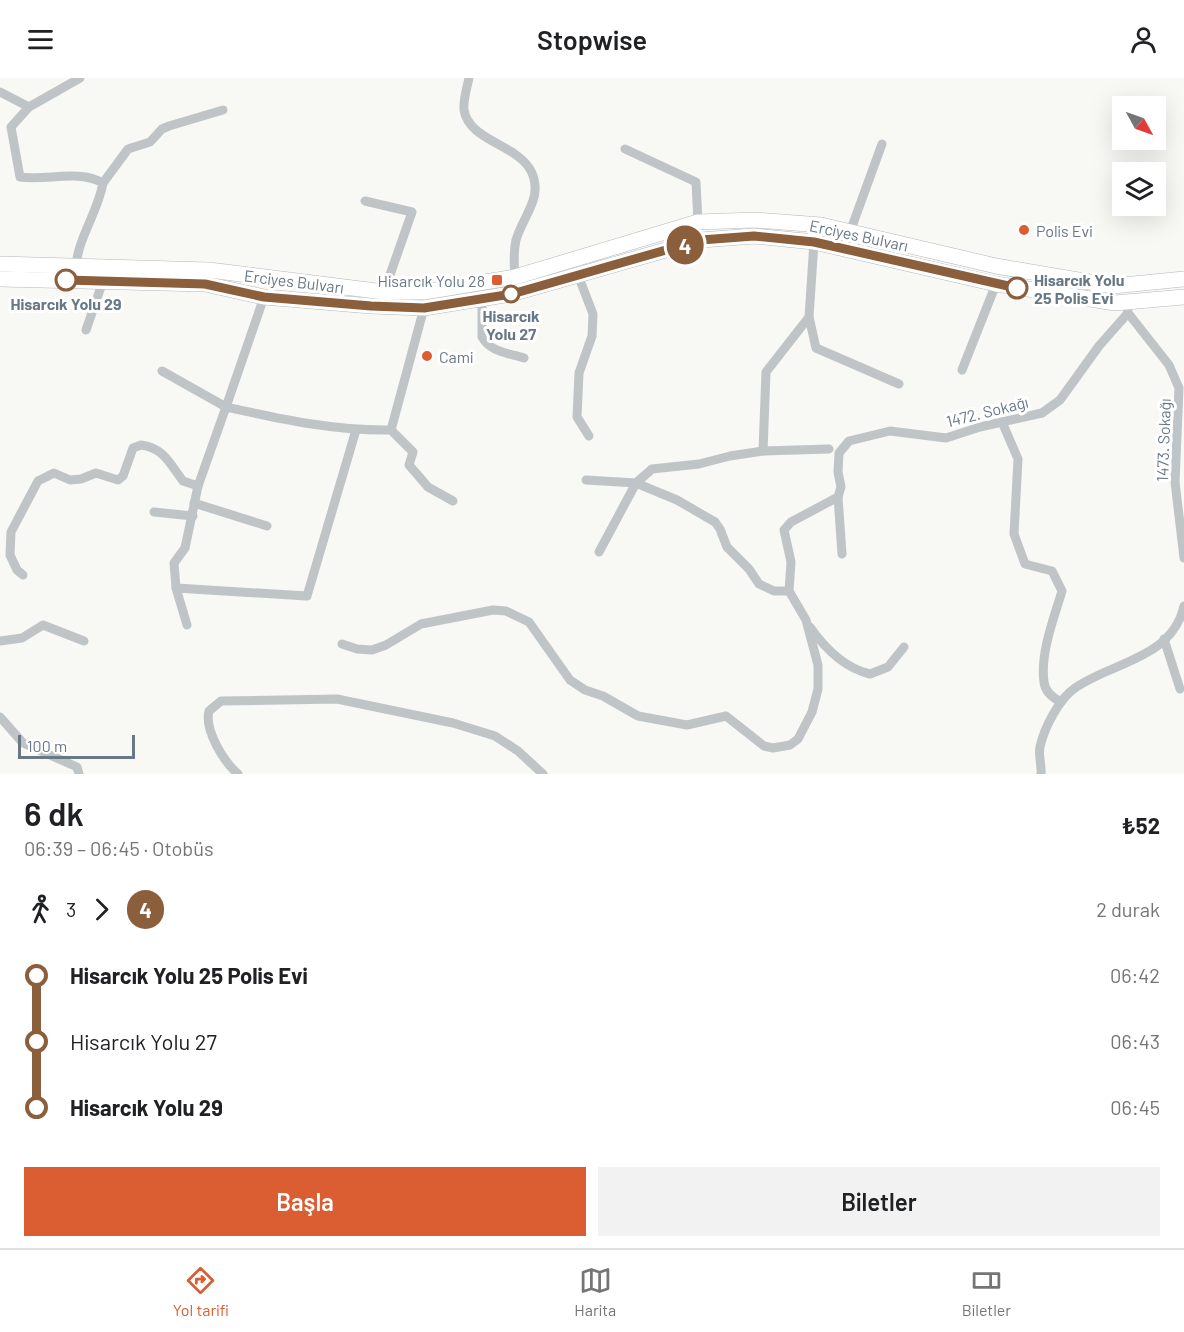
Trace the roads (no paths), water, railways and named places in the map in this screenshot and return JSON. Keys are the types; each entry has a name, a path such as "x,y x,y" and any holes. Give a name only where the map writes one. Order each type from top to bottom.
{"highway":[{"name":"Erciyes Bulvarı","path":"0,264 209,270 384,292 424,292 516,277 698,222 755,220 811,223 996,266 1113,286 1184,279"},
{"name":"Erciyes Bulvarı","path":"0,279 205,284 264,297 424,308 512,294 701,240 754,236 814,242 996,284 1127,308 1184,297"}],"street":[{"path":"80,78 29,107 11,127 20,177 35,179 90,176 103,183"},
{"path":"469,78 464,101 468,120 474,128 516,154 530,169 535,182 536,196 516,240 513,258 516,277"},
{"path":"0,92 29,107"},
{"path":"76,265 78,249 100,203 103,183 132,146 150,142 162,129 169,126 223,110"},
{"path":"850,232 882,144"},
{"path":"625,149 696,182 698,222"},
{"path":"365,201 412,212 384,292"},
{"path":"814,242 809,317 816,348 899,384"},
{"path":"578,275 592,314 592,336 579,373 578,417 590,436"},
{"path":"86,330 103,281"},
{"path":"962,370 996,284"},
{"path":"187,625 176,588 174,563 185,548 194,516 198,486 264,297"},
{"path":"482,298 482,337 485,342 493,349 524,358"},
{"path":"391,430 424,308"},
{"name":"1472. Sokağı","path":"842,554 838,497 841,487 838,472 839,453 849,441 890,431 946,438 1042,413 1060,400 1127,308"},
{"name":"1473. Sokağı","path":"1127,308 1169,365 1179,388 1175,483 1184,558"},
{"path":"762,451 766,372 809,317"},
{"path":"162,371 226,407 310,425 357,430 391,430 413,452 409,465 428,487 453,501"},
{"path":"1002,422 1018,459 1014,534 1025,564 1052,571 1062,591 1047,646 1044,682 1047,691 1061,702"},
{"path":"176,588 307,596 357,430"},
{"path":"22,575 16,570 10,555 11,532 33,488 46,476 58,474 75,480 96,473 118,480 123,476 134,448 141,445 159,450 175,467 183,481 198,486"},
{"path":"599,552 636,483 652,469 699,464 762,451 829,449"},
{"path":"586,480 636,483 677,500 715,522 724,537 727,548 748,568 759,584 774,591 789,591"},
{"path":"838,497 785,527 790,562 789,591 821,644 835,656 864,673 875,674 888,667 904,647"},
{"path":"194,503 267,526"},
{"path":"154,512 194,516"},
{"path":"1041,774 1040,747 1061,702 1074,688 1145,657 1170,633 1184,606"},
{"path":"342,644 357,650 372,650 386,645 421,624 482,612 506,611 529,622 570,680 585,690 603,696 627,711 649,719 696,724 717,716 726,716 764,746 773,748 790,744 798,739 812,712 818,689 818,666 806,620"},
{"path":"0,641 22,638 43,625 84,641"},
{"path":"1164,639 1180,689"},
{"path":"238,774 221,753 209,726 209,711 221,701 264,698 338,699 453,723 495,736 543,774"},
{"path":"0,717 23,744 77,767 79,774"}],"place":[{"name":"Polis Evi","path":"1024,230"},
{"name":"Hisarcık Yolu 29","path":"66,280"},
{"name":"Hisarcık Yolu 28","path":"497,280"},
{"name":"Hisarcık Yolu 25 Polis Evi","path":"1017,288"},
{"name":"Hisarcık Yolu 27","path":"511,294"},
{"name":"Cami","path":"427,356"}]}
